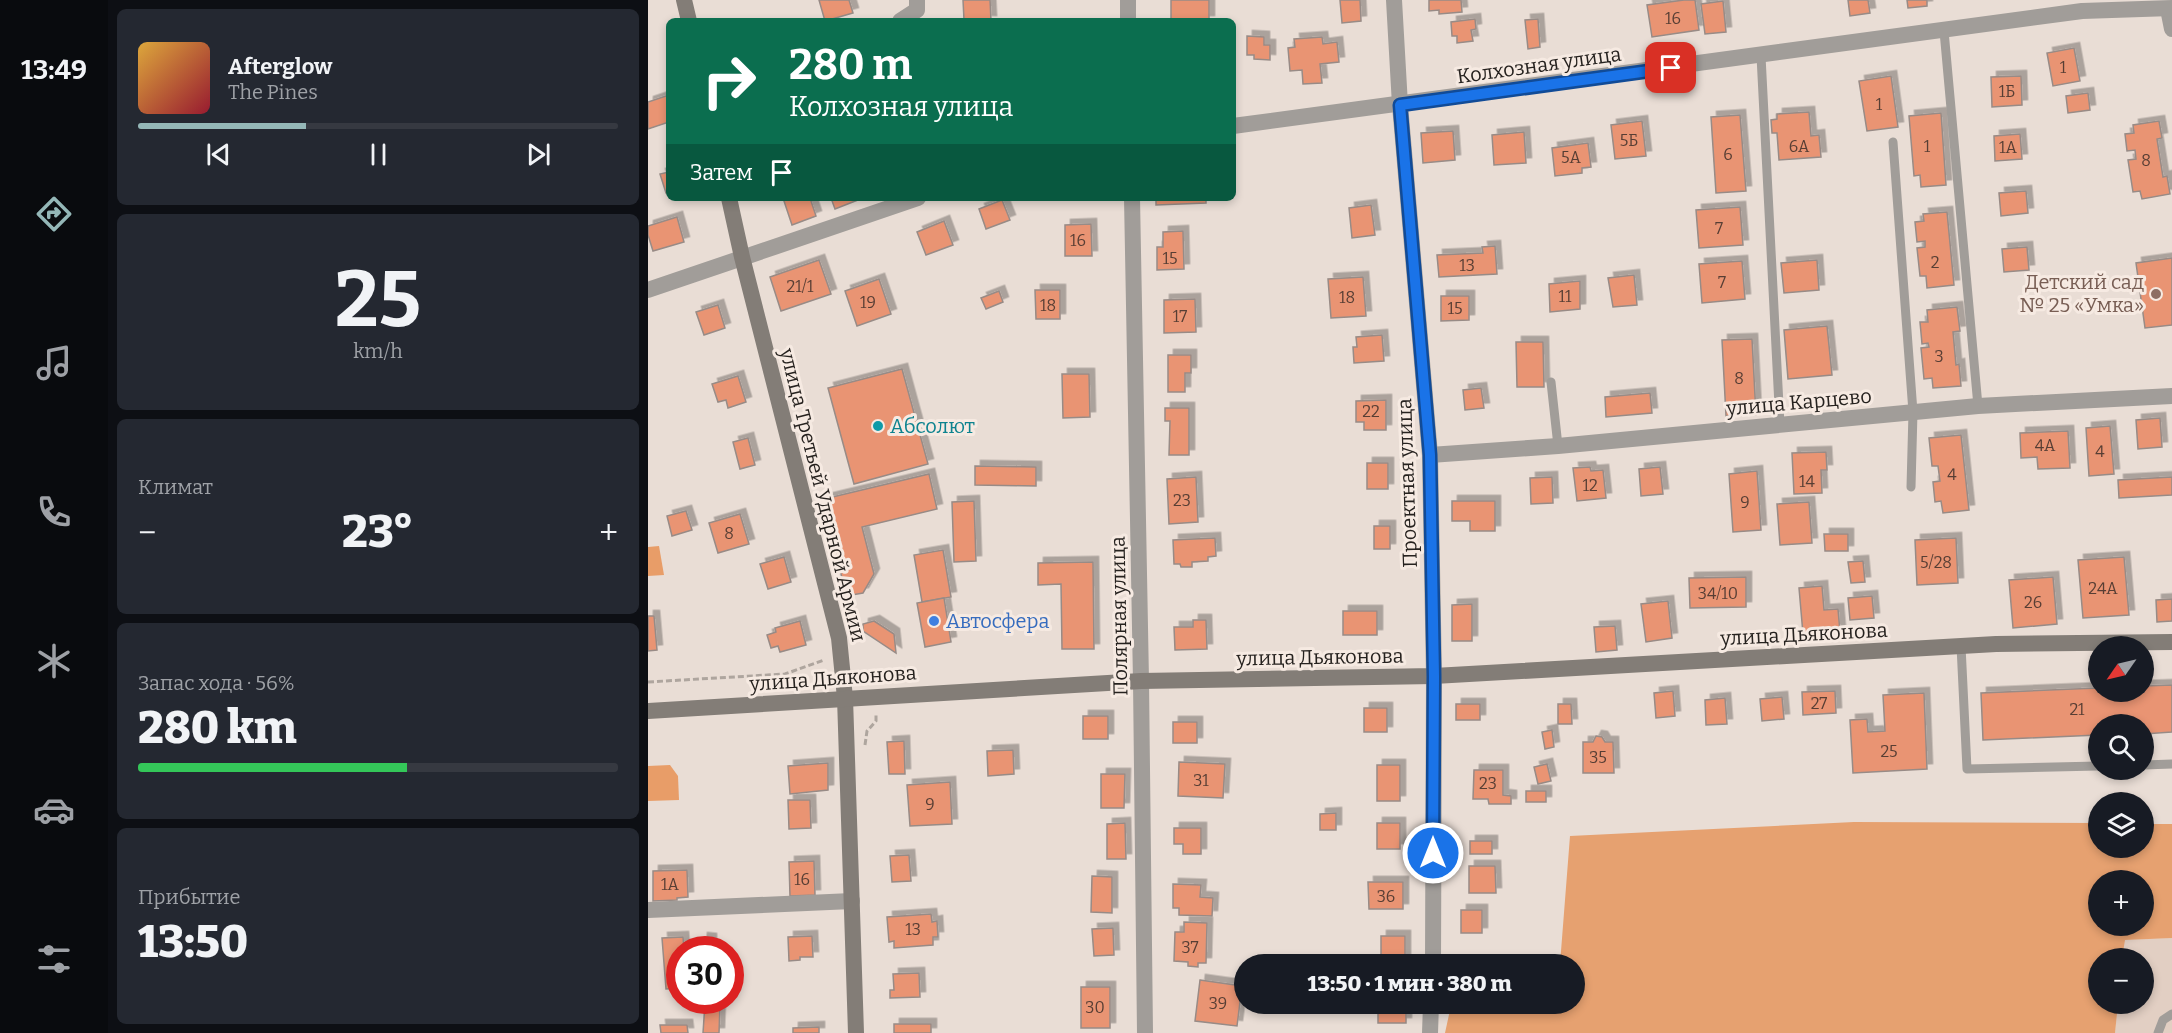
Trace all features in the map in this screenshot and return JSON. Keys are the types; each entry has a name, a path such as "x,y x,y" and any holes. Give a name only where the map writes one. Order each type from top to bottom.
{"main road":[{"path":"684,0 688,18"},
{"name":"улица Третьей Ударной Армии","path":"730,201 840,638 845,698 856,1033"},
{"name":"улица Дьяконова","path":"648,711 1141,681 1434,676 1961,646 2172,642"}],"street":[{"path":"905,18 917,10 917,0"},
{"path":"1128,0 1128,18"},
{"name":"Проектная улица","path":"1394,0 1400,105 1430,455 1434,676 1433,954"},
{"name":"Колхозная улица","path":"1236,126 1944,31 2077,5 2170,9"},
{"path":"2170,9 2172,29"},
{"path":"648,290 909,201"},
{"name":"Полярная улица","path":"1132,201 1145,1033"},
{"name":"улица Карцево","path":"1430,455 1558,446 1978,406 2172,396"},
{"path":"648,910 852,901"},
{"path":"1430,1033 1431,1014"}],"lane":[{"path":"1944,31 1978,406"},
{"path":"1761,56 1780,425"},
{"path":"1893,142 1913,412 1911,487"},
{"path":"1551,382 1558,446"},
{"path":"1961,646 1967,769 2088,766"},
{"path":"2154,765 2172,764"},
{"path":"2158,1033 2163,1020 2172,1014"}],"path":[{"path":"648,682 785,674 841,654"}],"shaded area":[{"path":"659,546 664,575 648,576 648,547"},
{"path":"670,765 678,776 679,800 648,801 648,766"},
{"path":"1854,822 2088,823 2088,858 2154,858 2154,824 2172,824 2172,938 2125,940 2124,948 2088,948 2088,1014 2117,1014 2115,1033 1445,1033 1449,1014 1585,1014 1585,954 1561,954 1570,836"},
{"path":"2172,938 2172,1033 2115,1033 2117,1014 2154,1014 2154,948 2123,948 2124,940"}],"building":[{"path":"819,0 849,0 853,13 836,18 824,18"},
{"path":"963,0 990,0 991,18 964,18"},
{"path":"1171,0 1209,0 1209,18 1171,18"},
{"path":"1340,0 1360,0 1361,21 1342,23"},
{"path":"1429,0 1461,0 1462,12 1439,14 1439,10 1429,11"},
{"path":"1695,0 1699,30 1652,37 1647,5"},
{"path":"1848,0 1868,0 1870,13 1850,16"},
{"path":"1907,0 1927,0 1927,6 1908,8"},
{"path":"1723,1 1726,32 1705,34 1701,4"},
{"path":"1475,19 1476,29 1471,30 1473,41 1457,43 1457,36 1452,36 1451,22"},
{"path":"1538,19 1540,47 1528,49 1525,20"},
{"path":"1247,36 1264,37 1264,45 1270,45 1270,60 1254,59 1254,55 1247,55"},
{"path":"1322,37 1323,44 1337,42 1339,62 1320,64 1322,83 1303,84 1302,70 1290,71 1288,48 1295,47 1294,39"},
{"path":"2074,48 2080,81 2053,86 2047,53"},
{"path":"1891,76 1898,127 1867,131 1859,81"},
{"path":"2021,76 2022,105 1992,107 1991,77"},
{"path":"2088,93 2090,110 2068,113 2066,96"},
{"path":"666,96 666,123 648,129 648,102"},
{"path":"1809,112 1811,136 1819,135 1821,157 1779,160 1777,133 1772,133 1771,120 1777,119 1777,114"},
{"path":"1941,113 1946,185 1921,187 1920,175 1914,176 1909,116"},
{"path":"1740,115 1746,191 1716,193 1711,117"},
{"path":"1642,121 1646,156 1615,159 1611,125"},
{"path":"2159,121 2162,138 2157,139 2163,177 2167,176 2170,194 2142,199 2140,191 2133,192 2128,160 2136,159 2135,150 2127,151 2125,134 2134,133 2133,125"},
{"path":"1453,131 1455,160 1423,163 1421,133"},
{"path":"1524,132 1526,163 1494,165 1492,135"},
{"path":"2020,134 2022,159 1995,161 1994,136"},
{"path":"1588,143 1591,167 1582,168 1582,173 1555,176 1552,148"},
{"path":"666,173 666,193 660,174"},
{"path":"2026,191 2028,213 2001,216 1999,193"},
{"path":"784,201 811,201 816,216 792,225"},
{"path":"832,201 855,201 835,209"},
{"path":"1002,201 1010,220 986,229 979,209"},
{"path":"1156,201 1206,201 1206,203 1156,205"},
{"path":"1371,205 1375,235 1352,238 1349,208"},
{"path":"1740,207 1743,245 1699,248 1696,210"},
{"path":"1947,212 1954,285 1927,288 1926,276 1920,276 1917,248 1925,247 1925,241 1917,242 1915,222 1924,221 1923,214"},
{"path":"677,217 684,242 653,251 648,226"},
{"path":"944,221 953,245 926,255 917,232"},
{"path":"1091,224 1092,256 1065,256 1065,225"},
{"path":"1183,231 1184,269 1157,270 1157,247 1163,247 1163,232"},
{"path":"1495,246 1497,274 1439,277 1437,255 1483,253 1482,247"},
{"path":"2027,247 2029,270 2004,272 2002,249"},
{"name":"Детский сад № 25 «Умка»","path":"2172,258 2172,325 2145,328 2136,263"},
{"path":"819,260 831,294 781,311 770,277"},
{"path":"1817,260 1819,290 1784,293 1781,263"},
{"path":"1742,261 1745,299 1702,303 1699,264"},
{"path":"1634,275 1637,305 1613,307 1608,278"},
{"path":"1363,277 1366,316 1331,318 1328,279"},
{"path":"879,279 891,314 857,326 845,291"},
{"path":"1580,281 1580,309 1550,312 1549,284"},
{"path":"1035,290 1060,290 1060,319 1036,319"},
{"path":"999,291 1003,302 986,309 981,298"},
{"path":"1441,296 1469,296 1469,320 1441,321"},
{"path":"1195,299 1196,332 1164,333 1164,300"},
{"path":"718,305 725,328 704,335 696,312"},
{"path":"1957,307 1960,331 1953,332 1956,365 1959,364 1961,386 1933,388 1932,378 1924,379 1921,348 1929,347 1928,343 1922,344 1920,322 1928,322 1927,310"},
{"path":"1827,326 1832,375 1788,379 1784,330"},
{"path":"1382,335 1384,361 1354,363 1353,347 1357,347 1356,337"},
{"path":"1752,339 1756,415 1726,416 1722,340"},
{"path":"1516,342 1543,342 1544,387 1517,387"},
{"path":"1168,355 1191,355 1191,373 1185,373 1185,392 1168,392"},
{"name":"Абсолют","path":"902,369 928,464 854,484 828,388"},
{"path":"1062,374 1089,374 1090,417 1063,418"},
{"path":"738,376 746,402 728,408 726,400 718,402 712,384"},
{"path":"1481,388 1484,408 1465,410 1463,390"},
{"path":"1650,393 1652,413 1606,417 1605,397"},
{"path":"1386,400 1386,430 1364,430 1364,422 1356,422 1356,401"},
{"path":"1165,408 1189,408 1189,455 1169,455 1170,421 1165,421"},
{"path":"2160,418 2162,447 2138,449 2136,420"},
{"path":"2110,426 2114,474 2089,476 2086,428"},
{"path":"2068,431 2070,468 2038,469 2037,457 2021,458 2020,433"},
{"path":"1961,435 1969,510 1943,513 1941,501 1935,502 1933,482 1940,481 1938,466 1932,466 1929,438"},
{"path":"748,438 755,465 740,469 733,442"},
{"path":"1826,452 1827,470 1821,470 1822,493 1794,494 1792,453"},
{"path":"1367,463 1388,463 1388,489 1367,489"},
{"path":"975,466 1036,467 1036,486 975,485"},
{"path":"1590,467 1591,471 1603,470 1606,498 1577,501 1573,468"},
{"path":"1660,467 1663,494 1641,496 1639,469"},
{"path":"1757,471 1761,530 1733,532 1729,474"},
{"path":"929,474 937,509 862,527 874,574 863,593 846,596 824,499"},
{"path":"1196,477 1198,522 1169,524 1167,479"},
{"path":"1552,477 1553,503 1531,504 1530,478"},
{"path":"2172,477 2172,495 2119,498 2118,480"},
{"path":"974,501 976,561 954,562 952,502"},
{"path":"1452,501 1495,501 1495,531 1470,531 1470,521 1452,521"},
{"path":"1809,502 1812,543 1780,545 1777,504"},
{"path":"686,511 692,530 672,536 667,516"},
{"path":"740,514 749,544 718,553 709,523"},
{"path":"1374,526 1390,526 1390,549 1374,549"},
{"path":"1824,534 1848,534 1848,551 1825,551"},
{"path":"1215,538 1216,556 1208,557 1208,561 1192,562 1192,567 1181,567 1180,564 1174,564 1173,540"},
{"path":"1956,538 1958,583 1917,585 1915,540"},
{"path":"943,550 951,597 922,602 914,555"},
{"path":"784,557 791,582 768,589 760,564"},
{"path":"2124,557 2129,615 2083,618 2078,560"},
{"path":"1863,561 1865,582 1851,583 1848,562"},
{"path":"1093,562 1094,649 1062,649 1061,584 1038,585 1038,563"},
{"path":"1746,577 1746,607 1690,608 1689,578"},
{"path":"2053,577 2057,624 2013,628 2009,580"},
{"path":"1822,586 1824,610 1838,609 1840,632 1803,634 1799,588"},
{"path":"1872,596 1874,618 1850,620 1848,598"},
{"path":"944,598 951,642 925,647 917,603"},
{"path":"2172,599 2172,621 2157,622 2156,600"},
{"path":"1668,601 1672,638 1646,642 1641,604"},
{"path":"1472,604 1472,641 1452,641 1452,605"},
{"path":"1343,611 1377,611 1377,635 1343,635"},
{"path":"648,616 654,616 657,650 648,651"},
{"path":"1193,620 1206,620 1207,649 1175,650 1174,627 1193,627"},
{"path":"800,621 806,645 780,652 778,646 771,648 767,635 776,632 775,628"},
{"path":"874,621 894,634 896,653 863,631 863,624"},
{"path":"1615,626 1617,650 1596,652 1594,627"},
{"path":"2172,685 2172,732 2154,733 2154,714 2088,714 2088,735 1983,740 1981,693 2088,688 2088,702 2154,702 2154,686"},
{"path":"1673,691 1675,716 1656,718 1654,693"},
{"path":"1835,691 1836,713 1803,715 1802,692"},
{"path":"1924,693 1927,769 1853,773 1850,720 1867,719 1868,732 1885,731 1883,695"},
{"path":"1782,697 1784,719 1762,721 1760,699"},
{"path":"1725,698 1727,724 1706,725 1705,700"},
{"path":"1456,704 1480,704 1480,720 1456,720"},
{"path":"1558,704 1571,704 1572,724 1558,724"},
{"path":"1364,708 1387,708 1387,732 1364,732"},
{"path":"1083,716 1108,716 1108,739 1083,739"},
{"path":"1173,722 1197,722 1197,743 1173,743"},
{"path":"1552,730 1554,747 1545,749 1542,732"},
{"path":"1596,736 1602,737 1605,742 1613,742 1614,773 1583,773 1583,742 1593,742"},
{"path":"904,741 905,774 889,774 887,742"},
{"path":"1013,750 1014,774 988,776 987,751"},
{"path":"1179,762 1225,764 1223,798 1178,796"},
{"path":"828,763 828,790 790,794 788,766"},
{"path":"1547,764 1551,781 1538,784 1534,767"},
{"path":"1377,765 1400,765 1400,801 1377,801"},
{"path":"1474,770 1503,770 1503,795 1511,796 1511,804 1489,804 1488,799 1473,799"},
{"path":"1101,774 1125,774 1124,808 1101,808"},
{"path":"950,782 952,824 910,826 907,785"},
{"path":"1526,791 1546,791 1546,802 1526,802"},
{"path":"788,800 810,800 811,828 789,829"},
{"path":"1336,813 1336,830 1320,830 1320,814"},
{"path":"1125,823 1126,859 1107,859 1107,824"},
{"path":"1377,823 1400,823 1400,849 1377,849"},
{"path":"1174,828 1201,828 1201,854 1183,854 1183,844 1174,844"},
{"path":"1470,841 1492,841 1492,854 1470,854"},
{"path":"909,855 911,881 892,882 890,856"},
{"path":"814,861 815,895 790,896 789,862"},
{"path":"1469,866 1495,866 1496,893 1469,893"},
{"path":"687,870 688,897 653,901 653,871"},
{"path":"1092,876 1112,877 1112,913 1091,912"},
{"path":"1368,882 1403,882 1403,909 1369,909"},
{"path":"1173,884 1201,885 1200,897 1213,898 1212,916 1179,915 1179,908 1173,908"},
{"path":"1461,910 1482,910 1482,933 1461,933"},
{"path":"931,914 932,922 937,921 938,937 933,937 933,945 894,948 894,941 889,942 887,917"},
{"path":"1184,922 1207,923 1206,963 1198,963 1198,967 1188,966 1188,962 1174,961 1175,932 1184,932"},
{"path":"1113,928 1114,955 1094,956 1092,929"},
{"path":"812,936 813,957 800,957 800,960 789,961 788,937"},
{"path":"1381,936 1405,936 1405,954 1381,954"},
{"path":"662,938 666,938 666,989"},
{"path":"919,973 920,997 890,998 890,990 894,990 893,974"},
{"path":"1200,980 1234,985 1234,1014 1238,1014 1237,1026 1195,1021"},
{"path":"1081,987 1110,987 1110,1028 1081,1028"},
{"path":"704,1014 720,1014 719,1033 703,1033"},
{"path":"1378,1014 1406,1014 1406,1023 1378,1023"},
{"path":"894,1024 931,1024 931,1033 894,1033"},
{"path":"660,1025 687,1025 688,1033 661,1033"},
{"path":"819,1027 819,1033 793,1033 793,1028"}],"place":[{"name":"Детский сад № 25 «Умка»","path":"2156,294"},
{"name":"Абсолют","path":"878,426"},
{"name":"Автосфера","path":"934,621"}],"route":[{"path":"1433,853 1434,676 1430,455 1400,105 1671,68"}]}
